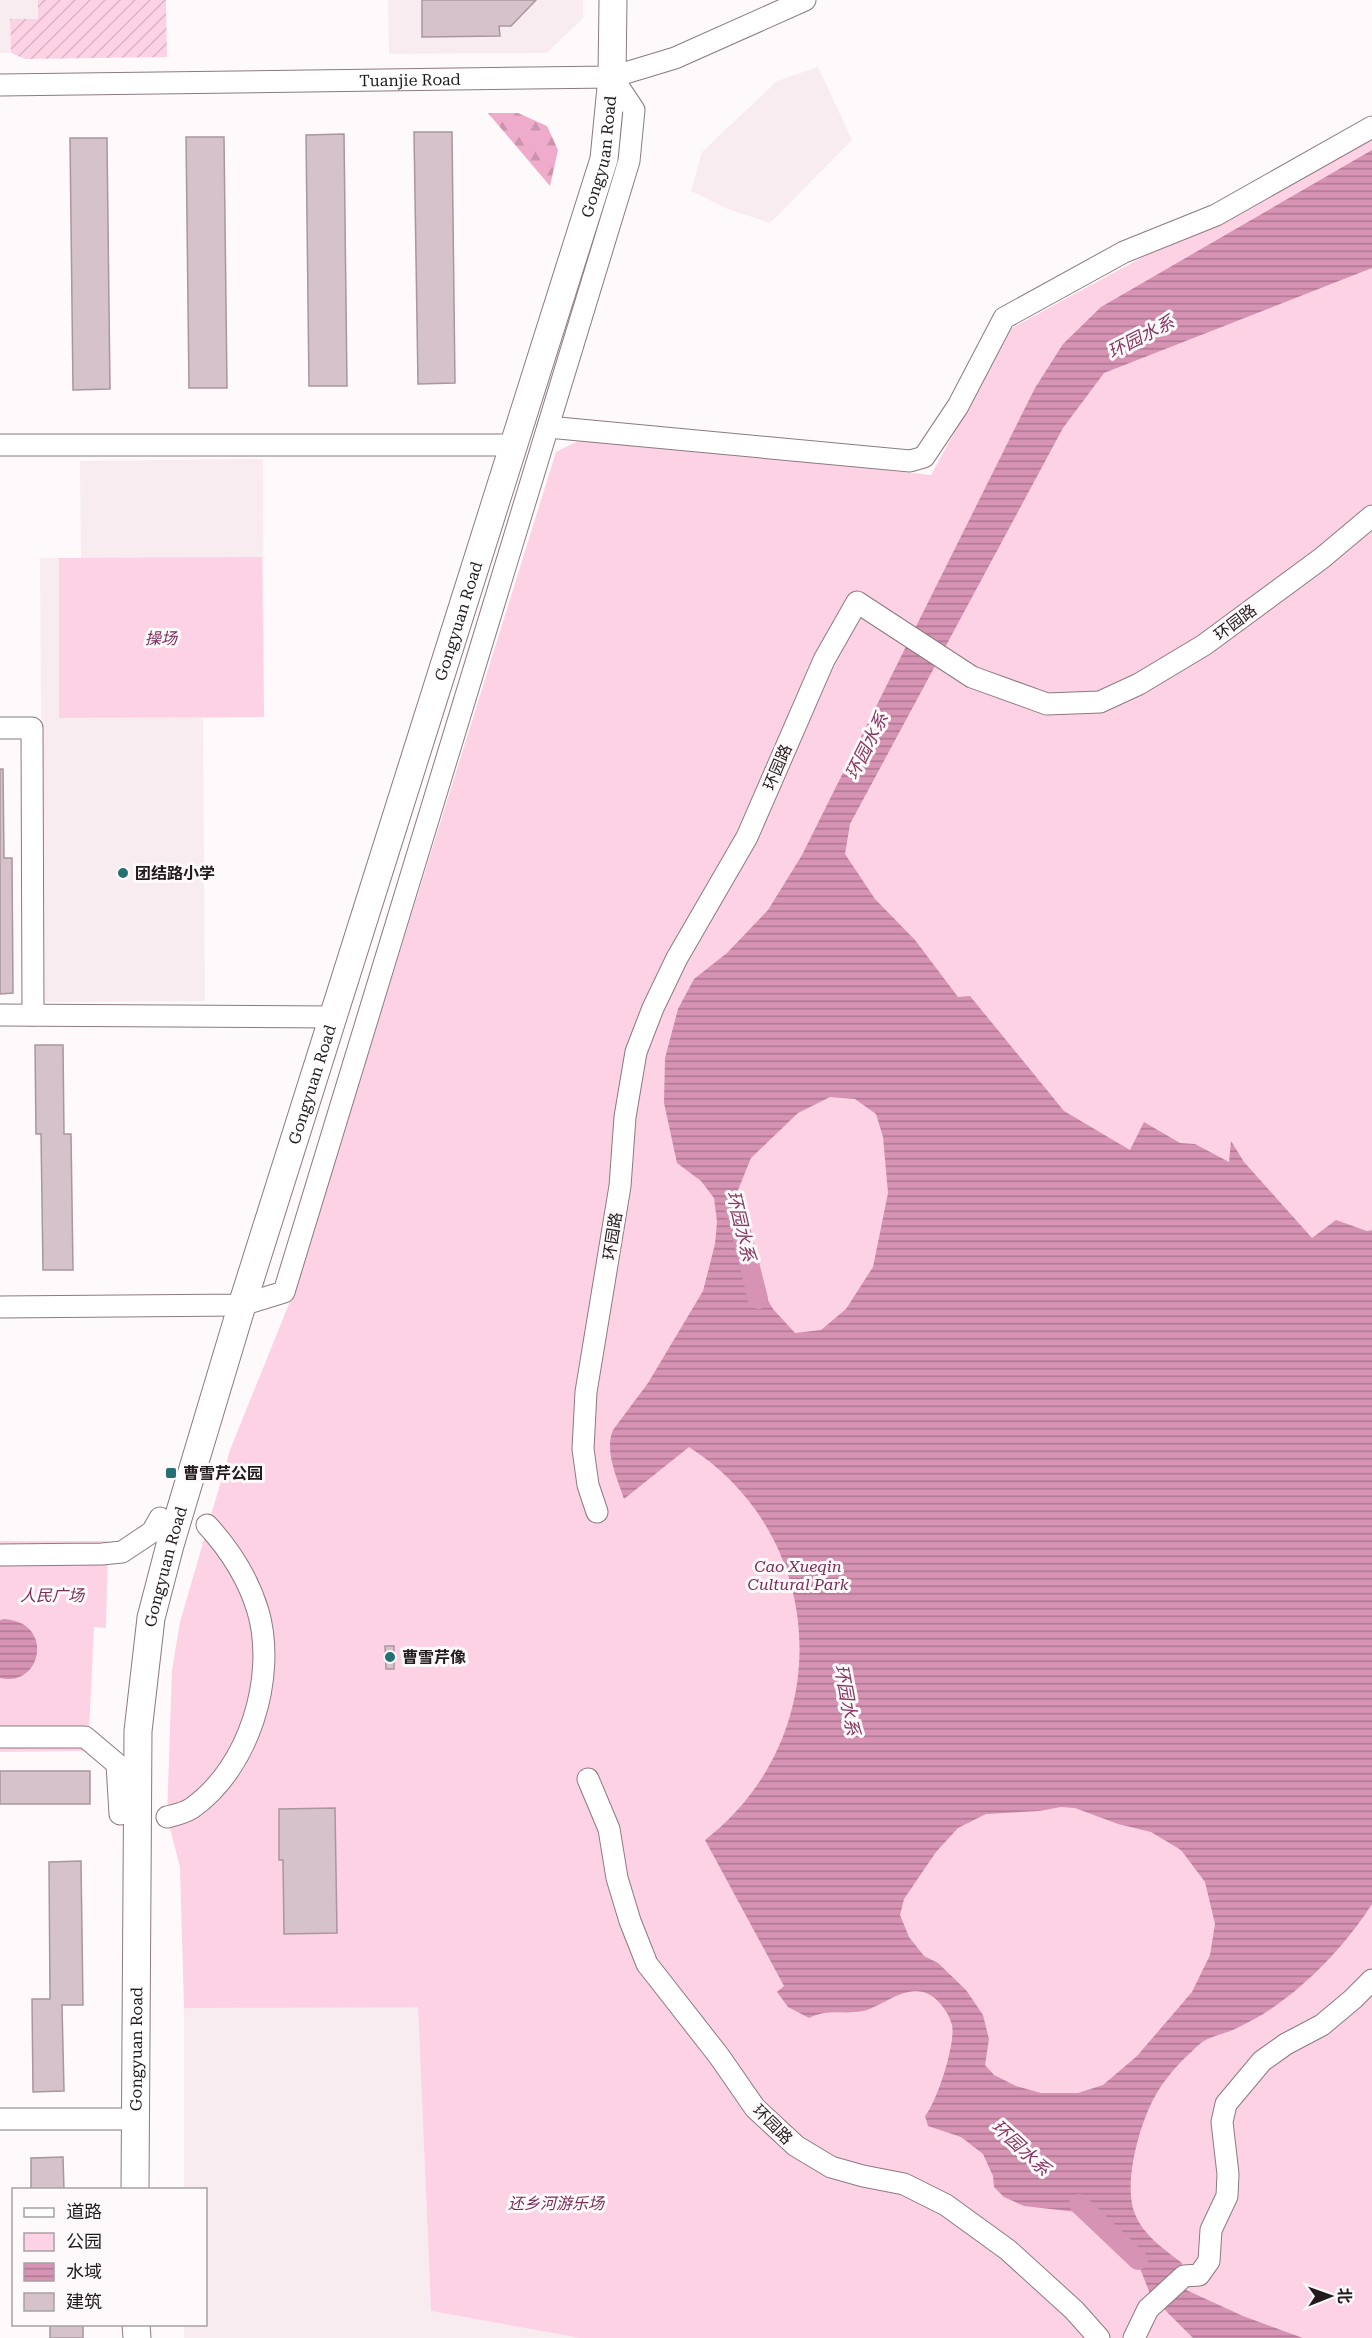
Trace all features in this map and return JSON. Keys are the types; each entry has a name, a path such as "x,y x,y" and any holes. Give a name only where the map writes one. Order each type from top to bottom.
{"main road":[{"name":"Gongyuan Road","path":"135,2188 138,1731 151,1617 167,1555 242,1305 604,159 612,77 613,0"}],"street":[{"name":"Tuanjie Road","path":"0,85 612,77 675,58 805,0"},
{"path":"0,1307 242,1305 284,1292 629,161 634,110 612,77"},
{"path":"548,427 910,461 924,457 958,406 1004,318 1124,252 1216,215 1372,127"},
{"path":"0,445 514,445"},
{"name":"环园路","path":"597,1512 588,1485 583,1449 586,1392 620,1186 625,1117 636,1052 667,978 747,837 824,660 857,602 972,677 1047,704 1100,702 1139,684 1204,645 1322,558 1372,516"},
{"path":"0,728 32,728 33,1015"},
{"path":"0,1015 334,1017"},
{"path":"0,1555 122,1552 152,1532 160,1518"},
{"path":"167,1817 190,1810 219,1783 235,1761 253,1723 262,1686 263,1649 258,1613 247,1581 225,1545 207,1526"},
{"path":"0,1737 85,1737 117,1764 120,1814"},
{"name":"环园路","path":"588,1779 609,1828 617,1878 630,1921 647,1964 719,2056 755,2108 796,2146 831,2167 904,2184 946,2205 1008,2250 1074,2310 1099,2338"},
{"path":"1134,2338 1148,2309 1184,2276 1199,2275 1209,2261 1210,2230 1227,2196 1228,2174 1222,2122 1226,2103 1262,2061 1286,2044 1322,2025 1372,1980"},
{"path":"0,2119 135,2119"}],"shaded area":[{"path":"0,0 38,0 38,19 10,20 11,53 0,53"},
{"path":"388,0 583,0 583,18 547,53 389,54"},
{"path":"818,67 852,140 770,223 725,208 691,191 702,152 777,81"},
{"name":"团结路小学","path":"263,459 264,717 203,718 205,1001 43,1002 40,558 81,558 80,461"},
{"path":"418,2006 431,2311 580,2338 184,2338 184,2326 207,2326 207,2188 184,2188 184,2008"}],"green space":[{"path":"38,0 166,0 167,57 25,59 11,53 10,19 38,19"},
{"path":"488,113 518,113 547,126 558,150 550,186"},
{"name":"Cao Xueqin Cultural Park","path":"1372,140 1372,2338 580,2338 431,2311 418,2007 184,2008 180,1867 167,1817 172,1670 180,1622 230,1450 293,1294 556,452 584,438 931,475 1012,328 1163,246 1235,216"},
{"name":"操场","path":"262,557 264,717 59,718 59,558"},
{"name":"人民广场","path":"0,1541 108,1541 106,1628 94,1627 88,1751 0,1752"}],"water":[{"path":"1372,150 1372,268 1104,373 1063,428 850,824 845,854 875,899 915,940 958,997 970,996 1064,1111 1130,1150 1144,1122 1180,1143 1195,1144 1229,1162 1231,1141 1244,1162 1312,1238 1336,1220 1367,1231 1372,1230 1372,1904 1331,1957 1295,1991 1253,2020 1201,2043 1172,2072 1158,2091 1145,2117 1132,2169 1132,2201 1135,2214 1143,2229 1155,2242 1182,2263 1184,2289 1243,2316 1303,2338 1193,2338 1151,2296 1137,2261 1101,2223 1077,2212 1024,2206 1004,2197 994,2187 993,2176 983,2154 961,2137 928,2126 925,2116 935,2098 944,2072 952,2034 952,2025 948,2015 933,1997 923,1992 907,1992 863,2011 829,2012 809,2018 788,2007 777,1992 784,1986 705,1840 748,1798 778,1748 795,1695 799,1639 791,1584 770,1532 736,1486 689,1447 624,1499 615,1473 610,1447 613,1430 648,1383 703,1291 715,1244 717,1222 714,1198 701,1181 677,1163 664,1103 665,1058 678,1009 694,979 727,953 768,910 802,855 1035,388 1063,344 1101,307","holes":["830,1097 855,1099 876,1114 883,1137 888,1193 873,1267 846,1309 821,1330 795,1333 773,1309 750,1270 742,1234 738,1190 751,1158 798,1113","1061,1807 1075,1808 1118,1824 1151,1832 1181,1850 1205,1882 1215,1924 1210,1955 1192,1992 1137,2056 1103,2085 1078,2093 1041,2093 1016,2086 994,2075 985,2065 989,2039 983,2015 966,1990 938,1963 924,1956 909,1937 900,1915 904,1899 936,1852 958,1828 986,1814 1039,1811"]},
{"path":"0,1620 20,1623 31,1631 36,1642 37,1653 33,1665 26,1673 14,1678 0,1678"}],"building":[{"path":"422,0 536,0 511,26 499,26 500,36 422,37"},
{"path":"414,132 452,132 455,383 418,384"},
{"path":"344,134 347,386 309,386 306,135"},
{"path":"186,137 224,137 227,388 189,388"},
{"path":"70,138 107,138 110,389 73,390"},
{"path":"0,769 3,769 4,858 12,858 13,993 0,994"},
{"path":"35,1045 63,1045 64,1134 71,1134 73,1270 43,1270 41,1134 36,1134"},
{"name":"曹雪芹像","path":"385,1646 394,1646 394,1669 386,1669"},
{"path":"0,1771 90,1771 90,1804 0,1804"},
{"path":"335,1808 337,1933 284,1934 283,1860 279,1860 279,1809"},
{"path":"81,1861 83,2005 62,2005 64,2091 33,2092 32,1999 50,1999 49,1862"},
{"path":"63,2157 64,2188 31,2188 31,2158"},
{"path":"50,2326 83,2326 83,2338 50,2338"}],"waterway":[{"name":"环园水系","path":"735,1208 758,1299"},
{"name":"环园水系","path":"1079,2204 1138,2260"}],"place":[{"name":"团结路小学","path":"123,873"},
{"name":"曹雪芹公园","path":"171,1473"},
{"name":"曹雪芹像","path":"390,1657"}],"park label":[{"name":"还乡河游乐场","path":"556,2203"}]}
